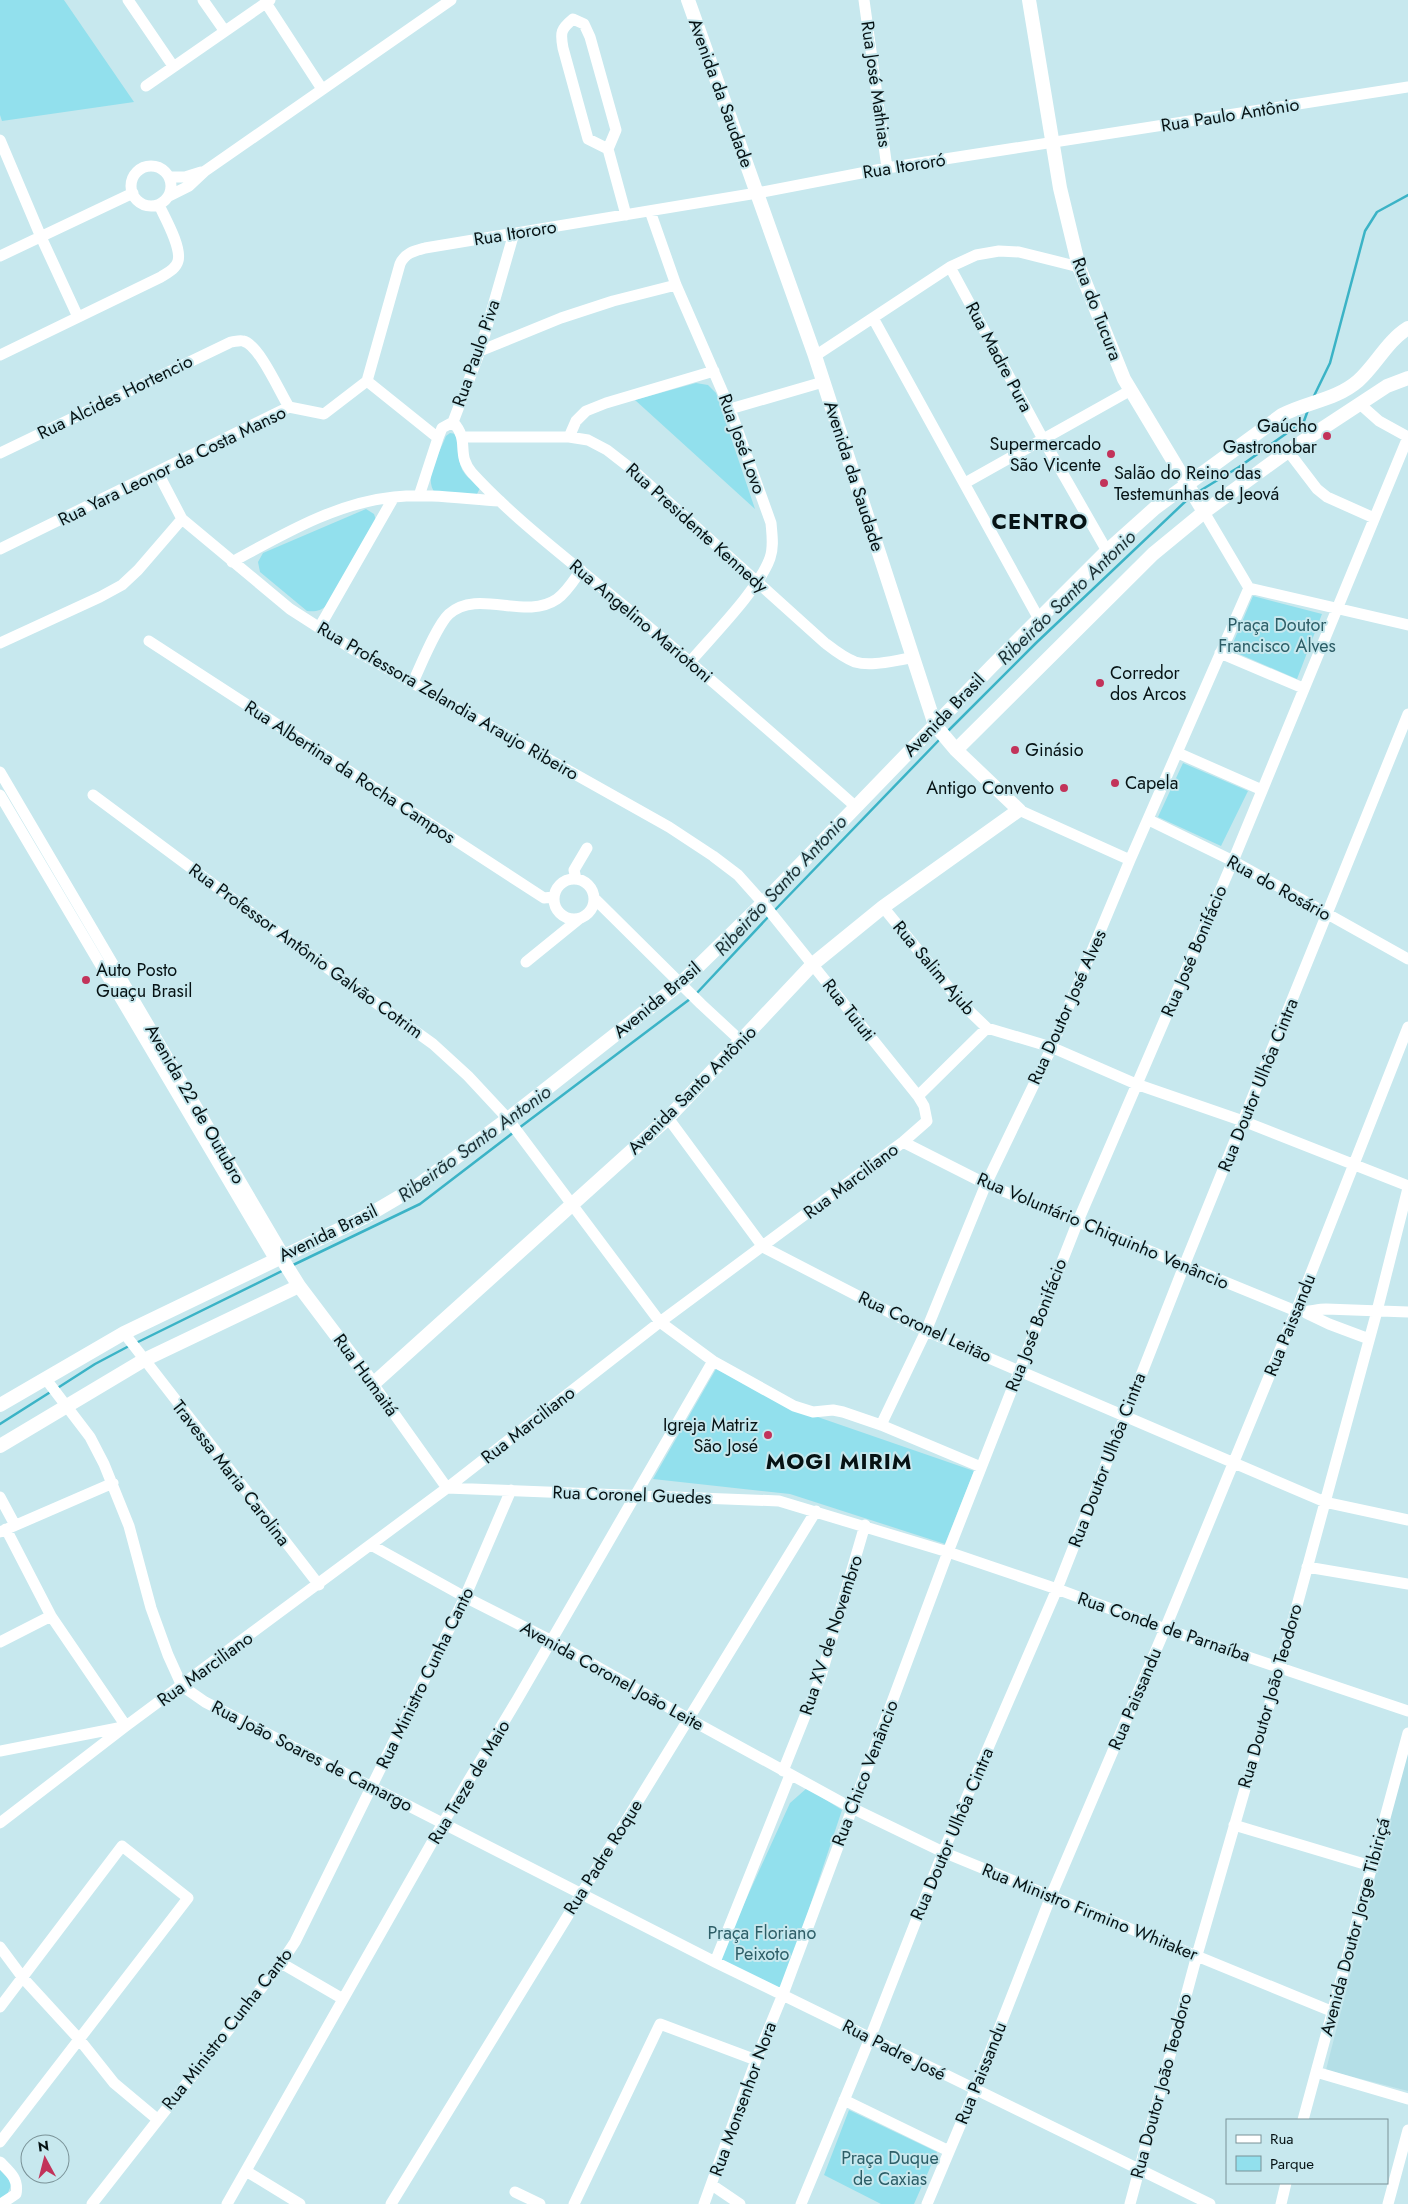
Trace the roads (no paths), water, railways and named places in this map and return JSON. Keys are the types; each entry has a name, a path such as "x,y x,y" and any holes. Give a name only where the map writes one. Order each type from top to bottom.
{"main road":[{"name":"Avenida da Saudade","path":"688,0 815,356 912,658 938,729 953,747 1019,810"},
{"name":"Rua do Tucura","path":"1029,0 1060,188 1079,267 1124,379 1202,509"},
{"name":"Avenida Brasil","path":"0,1405 48,1381 126,1336 365,1217 416,1187 510,1123 684,987 766,906 855,806 938,729 1040,619 1108,551 1155,508 1231,454 1270,423 1298,407 1324,401 1342,393 1358,381 1390,344 1408,328"},
{"name":"Avenida Brasil","path":"953,747 1202,509 1387,386 1408,378"},
{"name":"Avenida Santo Antônio","path":"374,1384 668,1118 742,1042 813,964 883,907 1019,810"},
{"name":"Rua Humaitá","path":"282,1260 296,1282 374,1384"},
{"name":"Avenida Brasil","path":"0,1446 64,1402 140,1356 296,1282"}],"street":[{"path":"128,0 173,66"},
{"path":"203,0 224,30"},
{"name":"Rua José Mathias","path":"864,0 888,168"},
{"path":"146,86 268,1 322,89"},
{"path":"205,171 185,177 169,176 159,168 146,167 140,170 132,180 133,193 136,199 146,206 158,205 169,196 189,186 205,171 446,1"},
{"path":"608,149 588,139 566,57 560,34 573,18 584,24 590,37 616,130 608,149 626,214"},
{"name":"Rua Paulo Antônio","path":"1052,143 1408,88"},
{"path":"0,140 2,154 78,317"},
{"name":"Rua Itororó","path":"757,193 888,168 1052,143"},
{"path":"169,176 171,190 169,196"},
{"path":"0,256 133,193"},
{"name":"Rua Itororo","path":"367,381 403,258 410,252 514,232 757,193"},
{"path":"0,355 161,278 174,267 178,261 176,242 158,205"},
{"name":"Rua José Lovo","path":"650,211 676,285 730,409 771,523 773,540 770,557 757,582 690,662"},
{"name":"Rua Paulo Piva","path":"419,496 442,428 453,422 480,351 514,232"},
{"path":"815,356 950,267 976,255 1000,251 1019,252 1079,267"},
{"name":"Rua Madre Pura","path":"950,267 1043,439 1108,551"},
{"path":"480,351 561,318 613,301 676,285"},
{"path":"872,318 1040,619"},
{"name":"Rua Alcides Hortencio","path":"0,453 231,342 242,341 250,344 258,354 288,407"},
{"path":"569,437 576,421 586,411 606,402 714,370"},
{"path":"367,381 438,438"},
{"name":"Rua Yara Leonor da Costa Manso","path":"0,549 158,473 288,407 324,414 367,381"},
{"path":"730,409 823,382"},
{"path":"965,483 1131,390"},
{"path":"1361,405 1379,421 1408,437"},
{"path":"453,422 463,437"},
{"name":"Rua Presidente Kennedy","path":"463,437 569,437 588,440 614,455 825,643 844,657 857,663 912,658"},
{"name":"Rua Angelino Mariotoni","path":"463,437 462,453 465,464 500,501 690,662 855,806"},
{"name":"Rua José Bonifácio","path":"948,1552 1078,1220 1233,861 1408,437"},
{"path":"1288,451 1317,489 1327,497 1374,518"},
{"name":"Rua Professora Zelandia Araujo Ribeiro","path":"158,473 182,519 290,609 354,650 669,828 713,856 738,875 766,906"},
{"path":"232,562 308,522 372,500 419,496 500,501"},
{"path":"318,628 394,497"},
{"name":"Rua do Tucura","path":"1202,509 1249,588"},
{"path":"0,643 122,585 138,570 182,519"},
{"path":"413,682 440,628 448,615 458,607 476,604 526,607 544,605 556,600 567,590 581,570"},
{"path":"1249,588 1408,625"},
{"name":"Rua Doutor José Alves","path":"882,1425 926,1331 986,1184 1051,1048 1130,860 1249,588"},
{"name":"Rua Albertina da Rocha Campos","path":"149,641 544,898 553,897"},
{"path":"1220,653 1303,688"},
{"name":"Rua Doutor Ulhôa Cintra","path":"801,2204 870,2038 943,1852 1057,1589 1184,1266 1408,714"},
{"path":"1178,753 1262,790"},
{"name":"Avenida 22 de Outubro","path":"0,772 282,1260"},
{"name":"Avenida 22 de Outubro","path":"0,795 282,1260"},
{"name":"Rua Professor Antônio Galvão Cotrim","path":"94,796 433,1044 468,1076 521,1137 660,1322 713,1361 799,1408 813,1412 833,1410 843,1412 882,1425 981,1467"},
{"name":"Avenida da Saudade","path":"1019,810 1130,860"},
{"name":"Rua do Rosário","path":"1149,820 1233,861 1408,959"},
{"path":"576,879 574,870 587,848"},
{"path":"579,919 566,918 560,914 556,910 553,897 555,891 564,882 576,879 588,886 594,898 742,1042"},
{"path":"526,962 590,911 594,898"},
{"name":"Rua Tuiuti","path":"766,906 918,1096 924,1106 927,1121"},
{"name":"Rua Salim Ajub","path":"883,907 963,1004 987,1028"},
{"name":"Rua Paissandu","path":"927,2204 975,2090 1051,1896 1234,1462 1301,1312 1353,1165 1408,1027"},
{"path":"918,1096 987,1028 1051,1048 1136,1084 1243,1121 1408,1187"},
{"name":"Rua Coronel Leitão","path":"668,1118 763,1247 926,1331 1325,1502 1408,1520"},
{"name":"Rua Marciliano","path":"0,1823 126,1726 319,1585 660,1322 903,1142 927,1121"},
{"name":"Rua Voluntário Chiquinho Venâncio","path":"903,1142 986,1184 1078,1220 1184,1266 1328,1324 1369,1338"},
{"name":"Rua Doutor João Teodoro","path":"1130,2204 1197,1955 1280,1668 1377,1311 1408,1187"},
{"name":"Rua Voluntário Chiquinho Venâncio","path":"1301,1312 1322,1310 1408,1312"},
{"name":"Travessa Maria Carolina","path":"126,1336 319,1585"},
{"name":"Rua Treze de Maio","path":"227,2204 443,1823 552,1641 713,1361"},
{"path":"48,1381 90,1437 112,1483 128,1526 151,1608 182,1686"},
{"name":"Rua Humaitá","path":"374,1384 447,1488"},
{"path":"7,1529 112,1483"},
{"name":"Rua Coronel Guedes","path":"447,1488 780,1501 864,1525"},
{"name":"Rua Ministro Cunha Canto","path":"92,2204 281,1963 295,1942 465,1597 511,1490"},
{"path":"0,1497 7,1529 51,1616 126,1726 0,1751"},
{"name":"Rua Padre Roque","path":"391,2204 816,1511"},
{"name":"Rua Conde de Parnaíba","path":"864,1525 1057,1589 1165,1629 1408,1711"},
{"name":"Rua XV de Novembro","path":"787,1773 821,1676 864,1525"},
{"name":"Avenida Coronel João Leite","path":"371,1545 465,1597 552,1641 689,1720 852,1808"},
{"name":"Rua Chico Venâncio","path":"783,1994 948,1552"},
{"path":"1307,1567 1408,1584"},
{"path":"0,1642 51,1616"},
{"name":"Rua João Soares de Camargo","path":"182,1686 205,1702 580,1894"},
{"name":"Avenida Doutor Jorge Tibiriçá","path":"1303,2119 1331,2011 1408,1733"},
{"path":"715,1962 787,1773"},
{"name":"Rua Ministro Firmino Whitaker","path":"852,1808 943,1852 1331,2011"},
{"path":"1234,1825 1371,1866"},
{"path":"0,2007 122,1846 188,1898 0,2142"},
{"name":"Rua Padre José","path":"580,1894 1210,2204"},
{"path":"0,1947 23,1978 79,2040 114,2083 157,2119"},
{"path":"281,1963 343,1999"},
{"name":"Rua Monsenhor Nora","path":"704,2204 756,2060 783,1994"},
{"path":"574,2204 660,2024 756,2060"},
{"path":"1316,2072 1408,2100"},
{"path":"844,2100 949,2152"},
{"path":"1388,2204 1408,2130"},
{"path":"0,2162 13,2175 17,2187 16,2194 1,2204"},
{"path":"246,2171 300,2204"},
{"path":"712,2184 740,2204"},
{"path":"1281,2204 1286,2184"},
{"path":"515,2192 540,2204"}],"waterway":[{"name":"Ribeirão Santo Antonio","path":"1313,398 1330,363 1365,231 1377,212 1408,195"},
{"name":"Ribeirão Santo Antonio","path":"1198,492 1239,467 1304,421 1308,410"},
{"name":"Ribeirão Santo Antonio","path":"947,732 1036,643 1189,498"},
{"name":"Ribeirão Santo Antonio","path":"773,912 941,738"},
{"name":"Ribeirão Santo Antonio","path":"696,994 769,916"},
{"name":"Ribeirão Santo Antonio","path":"519,1128 690,999"},
{"name":"Ribeirão Santo Antonio","path":"291,1266 420,1204 514,1132"},
{"name":"Ribeirão Santo Antonio","path":"136,1343 284,1270"},
{"name":"Ribeirão Santo Antonio","path":"56,1389 95,1364 129,1346"},
{"name":"Ribeirão Santo Antonio","path":"0,1424 52,1391"}],"place":[{"name":"Gaúcho Gastronobar","path":"1327,436"},
{"name":"Supermercado São Vicente","path":"1111,454"},
{"name":"Salão do Reino das Testemunhas de Jeová","path":"1104,483"},
{"name":"Corredor dos Arcos","path":"1100,683"},
{"name":"Ginásio","path":"1015,750"},
{"name":"Capela","path":"1115,783"},
{"name":"Antigo Convento","path":"1064,788"},
{"name":"Auto Posto Guaçu Brasil","path":"86,980"},
{"name":"Igreja Matriz São José","path":"768,1435"}],"district":[{"name":"CENTRO","path":"1040,521"},
{"name":"MOGI MIRIM","path":"839,1461"}],"park label":[{"name":"Praça Doutor Francisco Alves","path":"1277,635"},
{"name":"Praça Floriano Peixoto","path":"762,1944"},
{"name":"Praça Duque de Caxias","path":"890,2168"}]}
